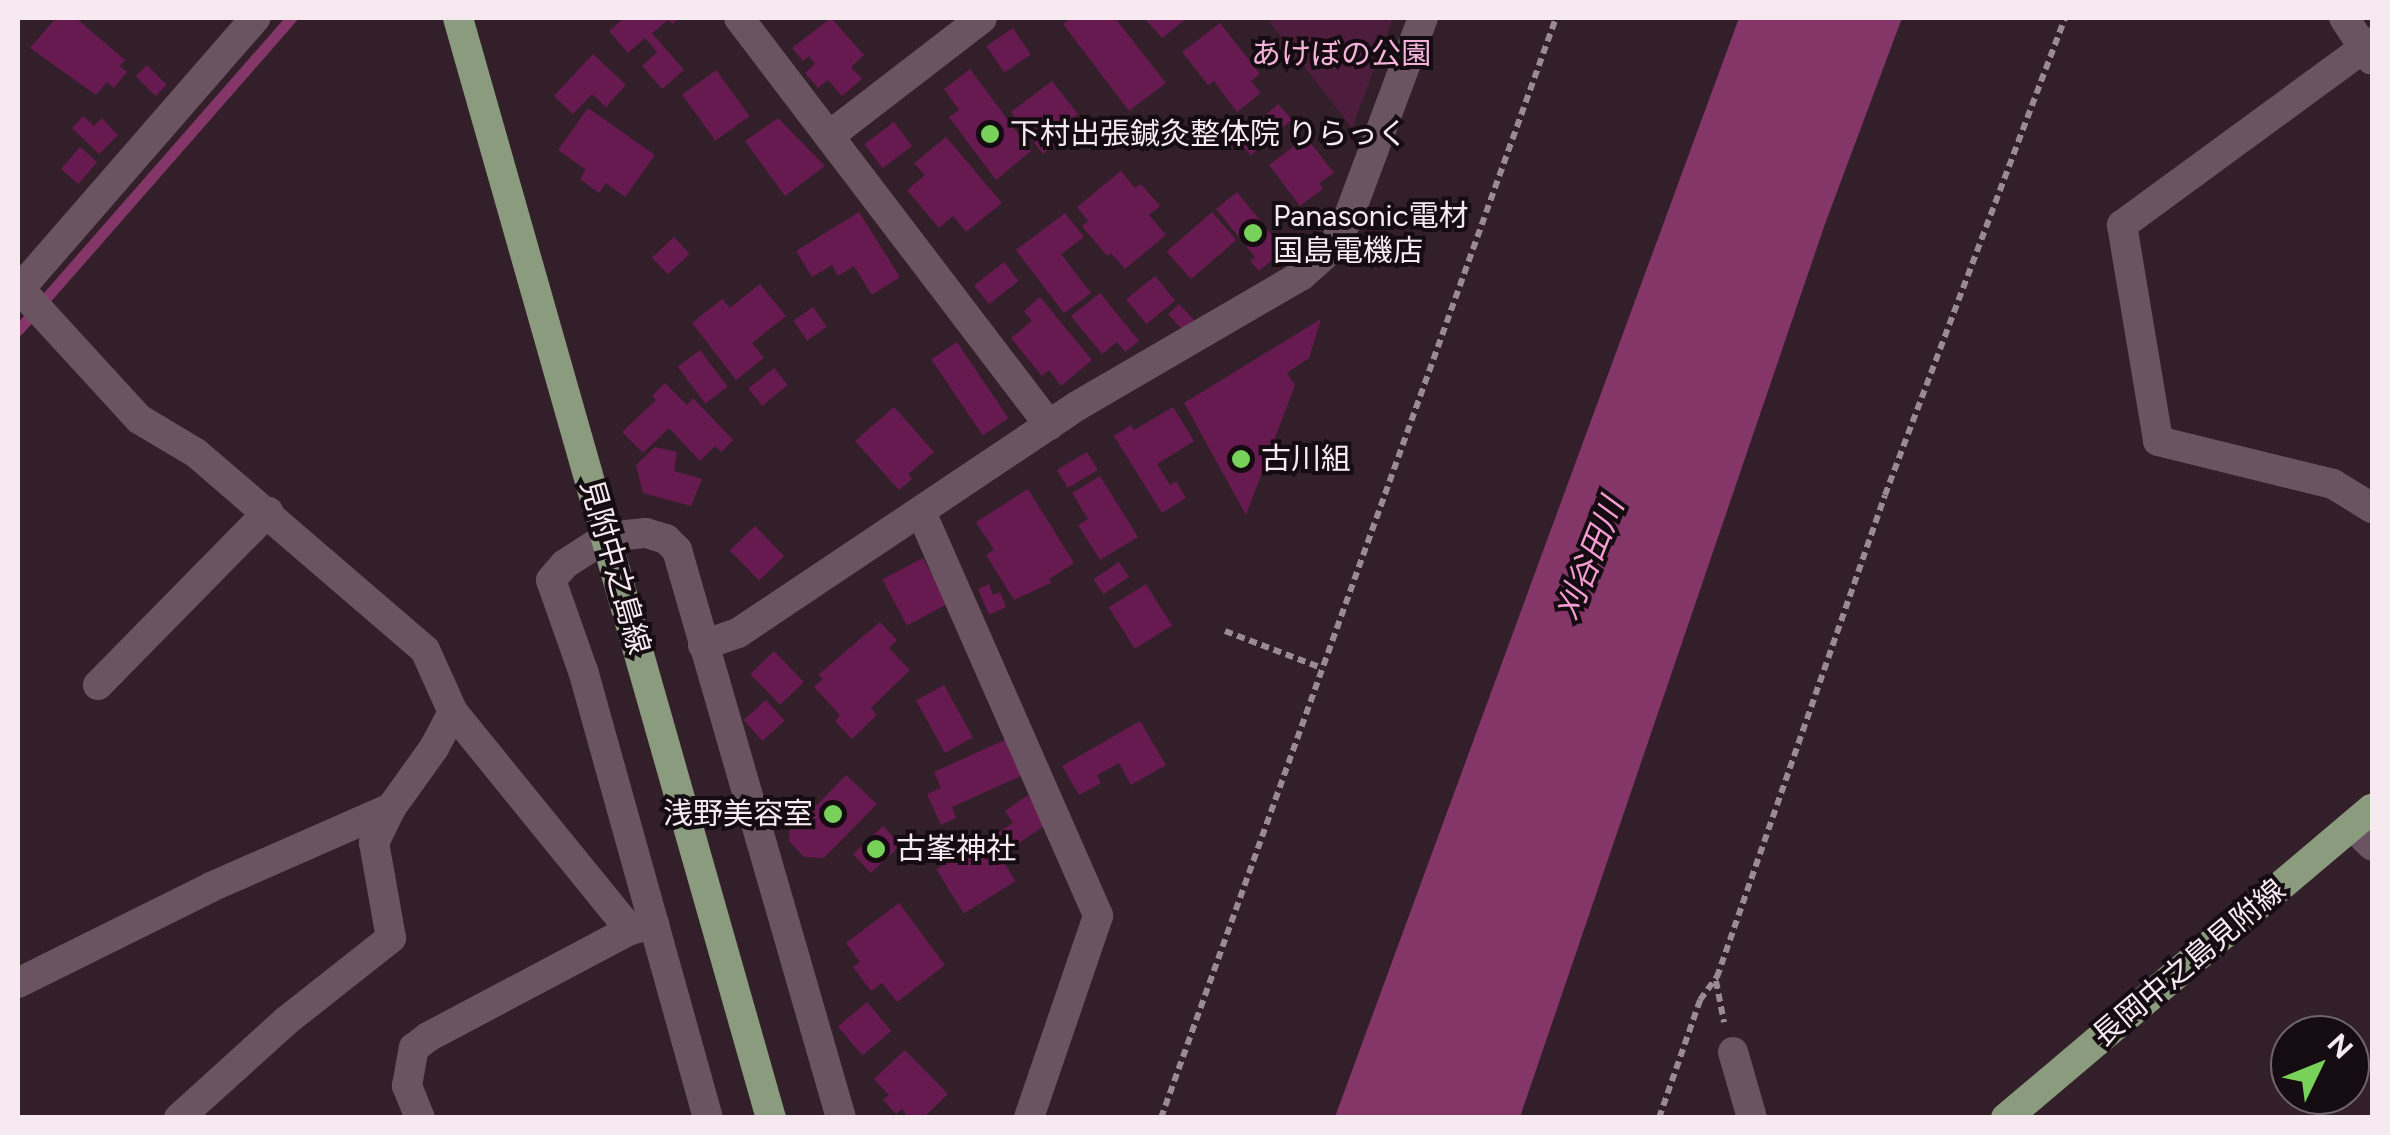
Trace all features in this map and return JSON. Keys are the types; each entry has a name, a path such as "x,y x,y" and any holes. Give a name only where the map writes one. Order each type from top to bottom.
{"main road":[{"name":"見附中之島線","path":"458,18 771,1118"},
{"name":"長岡中之島見附線","path":"2019,1114 2366,827"}],"street":[{"path":"255,18 18,289 140,419 196,453 425,650 453,712 642,927"},
{"path":"739,18 1049,426"},
{"path":"829,136 982,18"},
{"path":"703,645 738,633 860,547 921,512 1049,426 1302,275 1330,250 1347,220 1423,18"},
{"path":"2344,18 2370,50 2122,225 2158,441 2333,484 2372,508"},
{"path":"98,684 268,512"},
{"path":"921,512 1098,916 1029,1118"},
{"path":"708,1118 642,927 584,671 552,580 565,564 607,537 646,534 666,539 678,550 842,1118"},
{"path":"179,1118 286,1022 391,938 374,843 390,808 453,712"},
{"path":"18,983 211,887 390,808"},
{"path":"420,1118 407,1086 414,1048 428,1037 642,927"},
{"path":"1733,1052 1752,1118"}],"path":[{"path":"1161,1118 1556,18"},
{"path":"1733,1052 1714,985 1885,494 2066,18"},
{"path":"1224,631 1322,668"},
{"path":"1658,1118 1700,1000 1717,977"}],"green space":[{"name":"あけぼの公園","path":"1266,18 1393,18 1352,128"}],"water":[{"name":"刈谷田川","path":"1739,18 1902,18 1825,224 1520,1117 1335,1117"}],"building":[{"path":"56,18 76,18 125,60 120,66 127,72 114,88 107,82 96,95 30,48"},
{"path":"624,18 680,18 672,24 668,20 652,33 684,70 662,89 642,66 657,52 645,38 628,53 609,31"},
{"path":"831,18 864,55 851,67 862,79 842,96 828,80 818,88 805,73 815,64 809,56 803,61 792,48"},
{"path":"1071,18 1115,18 1166,83 1129,111 1063,24"},
{"path":"1144,18 1187,18 1162,38"},
{"path":"1220,23 1260,74 1251,81 1261,93 1237,112 1214,81 1208,85 1182,52"},
{"path":"1013,28 1031,55 1004,72 986,46"},
{"path":"593,54 626,85 606,107 592,94 573,114 554,96"},
{"path":"147,65 167,85 155,96 136,76"},
{"name":"下村出張鍼灸整体院 りらっく","path":"970,69 1031,151 996,180 949,117 959,110 944,89"},
{"path":"716,70 750,116 716,141 682,95"},
{"path":"1052,81 1078,114 1067,123 1073,131 1043,154 1011,112"},
{"path":"1278,104 1292,120 1251,155 1237,139"},
{"path":"588,108 655,155 625,197 606,183 599,193 580,179 586,170 558,150"},
{"path":"83,116 94,126 102,118 118,135 99,154 72,128"},
{"path":"778,118 825,166 785,196 745,141"},
{"path":"894,122 912,146 883,168 864,144"},
{"path":"946,137 1002,203 966,232 953,216 939,228 907,190 925,175 914,163"},
{"path":"1306,137 1334,173 1319,183 1323,189 1300,206 1269,165"},
{"path":"80,147 97,162 78,184 61,169"},
{"path":"1121,171 1135,188 1141,184 1160,206 1149,215 1166,235 1125,269 1111,253 1107,256 1082,226 1088,221 1077,207"},
{"name":"Panasonic電材 国島電機店","path":"1237,192 1290,257 1283,263 1277,256 1259,271 1250,261 1255,257 1216,209"},
{"path":"859,212 900,277 872,295 854,266 838,276 832,265 812,277 796,251"},
{"path":"1212,212 1236,240 1191,279 1167,251"},
{"path":"1065,213 1084,237 1061,254 1091,293 1064,313 1016,250"},
{"path":"674,237 690,254 668,274 652,257"},
{"path":"1004,262 1019,281 989,304 974,285"},
{"path":"1155,276 1175,301 1146,324 1126,299"},
{"path":"760,284 786,316 752,343 764,358 736,380 692,323 722,299 730,308"},
{"path":"1100,293 1139,341 1125,352 1117,342 1102,354 1071,316"},
{"path":"1040,297 1092,360 1061,386 1049,370 1042,376 1011,338 1032,321 1024,311"},
{"path":"1179,304 1194,320 1183,330 1168,314"},
{"path":"813,307 827,327 807,340 793,321"},
{"name":"古川組","path":"1321,319 1309,358 1287,373 1295,385 1246,515 1184,403"},
{"path":"957,342 1008,418 983,436 931,359"},
{"path":"700,350 728,387 705,404 678,367"},
{"path":"774,368 788,385 762,406 748,389"},
{"path":"665,383 687,405 693,398 733,440 721,452 715,446 700,461 669,428 643,453 622,432 656,400 652,396"},
{"path":"894,407 934,452 908,474 912,479 899,490 855,441"},
{"path":"1173,407 1194,441 1157,464 1170,485 1176,481 1186,498 1162,513 1114,436 1131,425 1134,430"},
{"path":"655,447 677,452 674,471 702,479 691,506 643,493 636,465"},
{"path":"1087,452 1098,470 1068,488 1057,470"},
{"path":"1100,476 1138,537 1100,560 1078,525 1088,519 1072,493"},
{"path":"1028,489 1074,563 1049,579 1051,583 1014,600 986,555 994,550 976,522"},
{"path":"755,526 784,556 759,581 730,550"},
{"path":"923,558 947,604 907,626 882,580"},
{"path":"1119,562 1129,577 1103,594 1093,579"},
{"path":"989,584 993,595 1000,592 1006,607 989,615 978,589"},
{"path":"1146,584 1172,626 1135,649 1109,607"},
{"path":"880,622 897,640 889,648 910,670 871,708 877,715 852,739 835,721 840,715 814,687 823,679 818,675"},
{"path":"774,651 804,682 780,705 750,674"},
{"path":"944,685 973,737 945,753 916,701"},
{"path":"766,700 785,721 762,741 744,720"},
{"path":"1140,721 1166,765 1131,785 1119,763 1097,775 1101,783 1079,795 1062,766"},
{"path":"1009,738 1025,774 952,807 956,818 941,825 927,794 941,788 934,772"},
{"name":"浅野美容室","path":"846,775 877,804 824,858 804,857 789,841 790,823 812,801 816,806"},
{"path":"1028,795 1047,824 1004,853 993,836 1013,823 1005,811"},
{"name":"古峯神社","path":"883,826 901,845 871,873 853,854"},
{"path":"988,837 1016,881 964,913 936,869"},
{"path":"899,903 945,965 897,1002 882,983 871,991 853,967 860,962 846,943"},
{"path":"867,1002 891,1031 862,1056 838,1026"},
{"path":"905,1050 948,1094 923,1118 909,1118 902,1109 896,1114 883,1100 889,1095 874,1079"}],"waterway":[{"path":"18,330 291,18"}],"place":[{"name":"下村出張鍼灸整体院 りらっく","path":"990,134"},
{"name":"Panasonic電材 国島電機店","path":"1253,233"},
{"name":"古川組","path":"1241,459"},
{"name":"浅野美容室","path":"833,814"},
{"name":"古峯神社","path":"876,849"}]}
